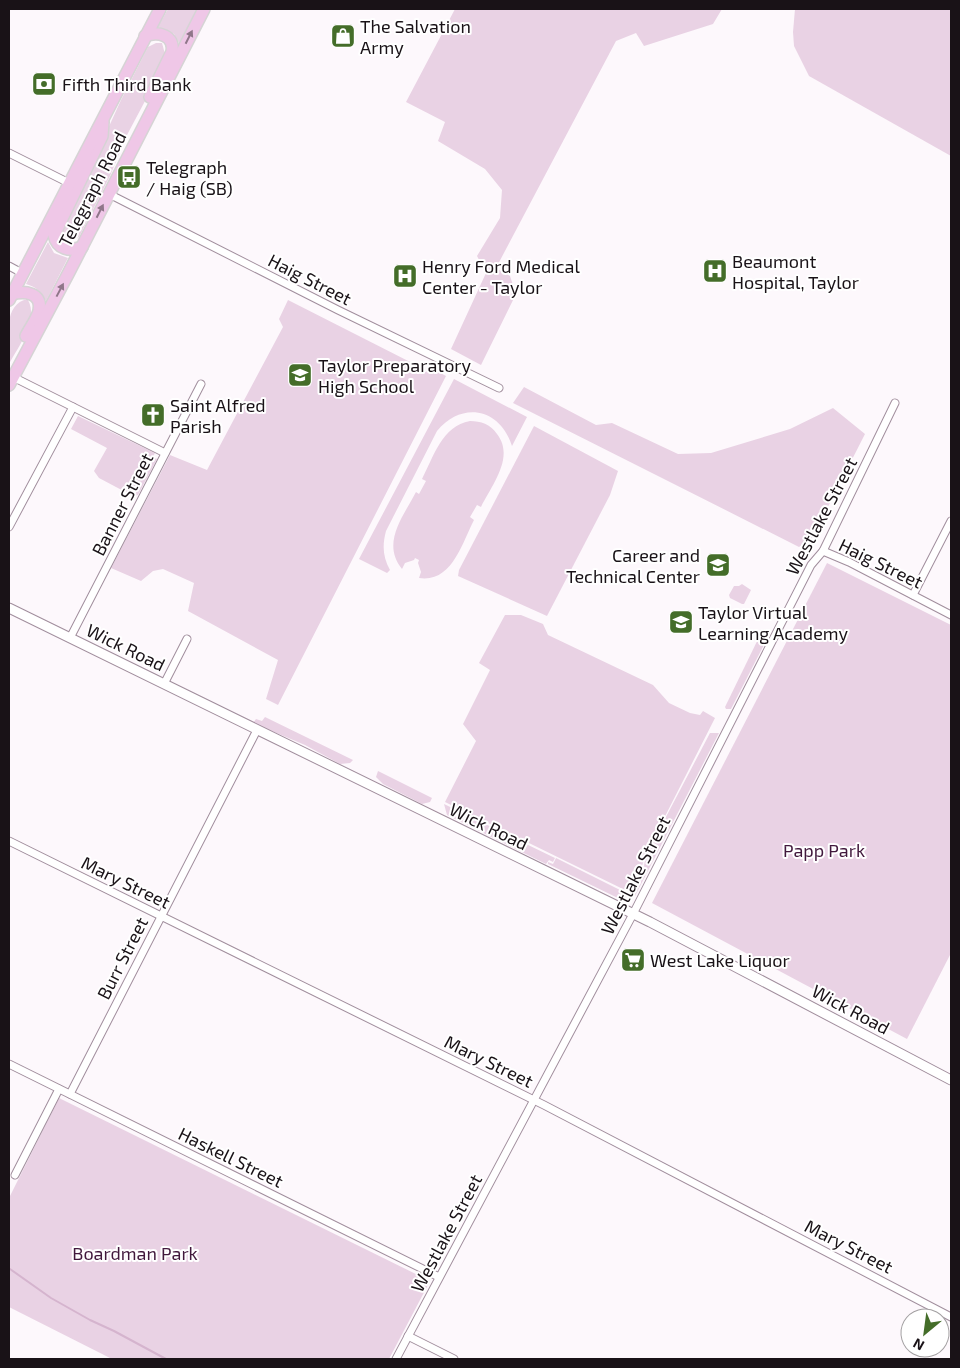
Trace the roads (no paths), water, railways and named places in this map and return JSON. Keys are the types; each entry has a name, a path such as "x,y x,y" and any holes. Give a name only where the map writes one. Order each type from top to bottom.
{"main road":[{"name":"Telegraph Road","path":"10,297 160,9"},
{"name":"Telegraph Road","path":"10,378 82,247 204,9"},
{"path":"116,181 130,136 173,50 171,41 164,35 145,36"},
{"path":"82,247 72,250 67,249 58,244 54,235 102,136 103,116"},
{"path":"10,297 25,292 34,295 39,303 39,310 10,378"}],"street":[{"path":"9,153 69,183"},
{"name":"Haig Street","path":"109,194 338,310 499,388"},
{"path":"9,266 22,273"},
{"path":"10,378 73,407 164,453"},
{"name":"Banner Street","path":"70,638 201,384"},
{"name":"Westlake Street","path":"396,1359 633,914 811,565 823,551 896,403"},
{"path":"9,528 73,407"},
{"path":"913,595 951,521"},
{"name":"Haig Street","path":"823,551 849,562 951,615"},
{"name":"Wick Road","path":"9,608 633,914 951,1080"},
{"path":"164,684 187,640"},
{"name":"Burr Street","path":"70,1094 257,730"},
{"name":"Mary Street","path":"9,840 534,1100 951,1317"},
{"name":"Haskell Street","path":"9,1064 439,1278"},
{"path":"15,1175 59,1089"},
{"path":"408,1336 454,1359"}],"waterway":[{"path":"10,1269 51,1298 166,1359"}],"place":[{"name":"The Salvation Army","path":"343,36"},
{"name":"Fifth Third Bank","path":"44,84"},
{"name":"Telegraph / Haig (SB)","path":"129,177"},
{"name":"Beaumont Hospital, Taylor","path":"715,271"},
{"name":"Henry Ford Medical Center - Taylor","path":"405,276"},
{"name":"Taylor Preparatory High School","path":"300,375"},
{"name":"Saint Alfred Parish","path":"153,415"},
{"name":"Career and Technical Center","path":"718,565"},
{"name":"Taylor Virtual Learning Academy","path":"681,622"},
{"name":"West Lake Liquor","path":"633,960"}],"park label":[{"name":"Papp Park","path":"824,850"},
{"name":"Boardman Park","path":"135,1253"}]}
